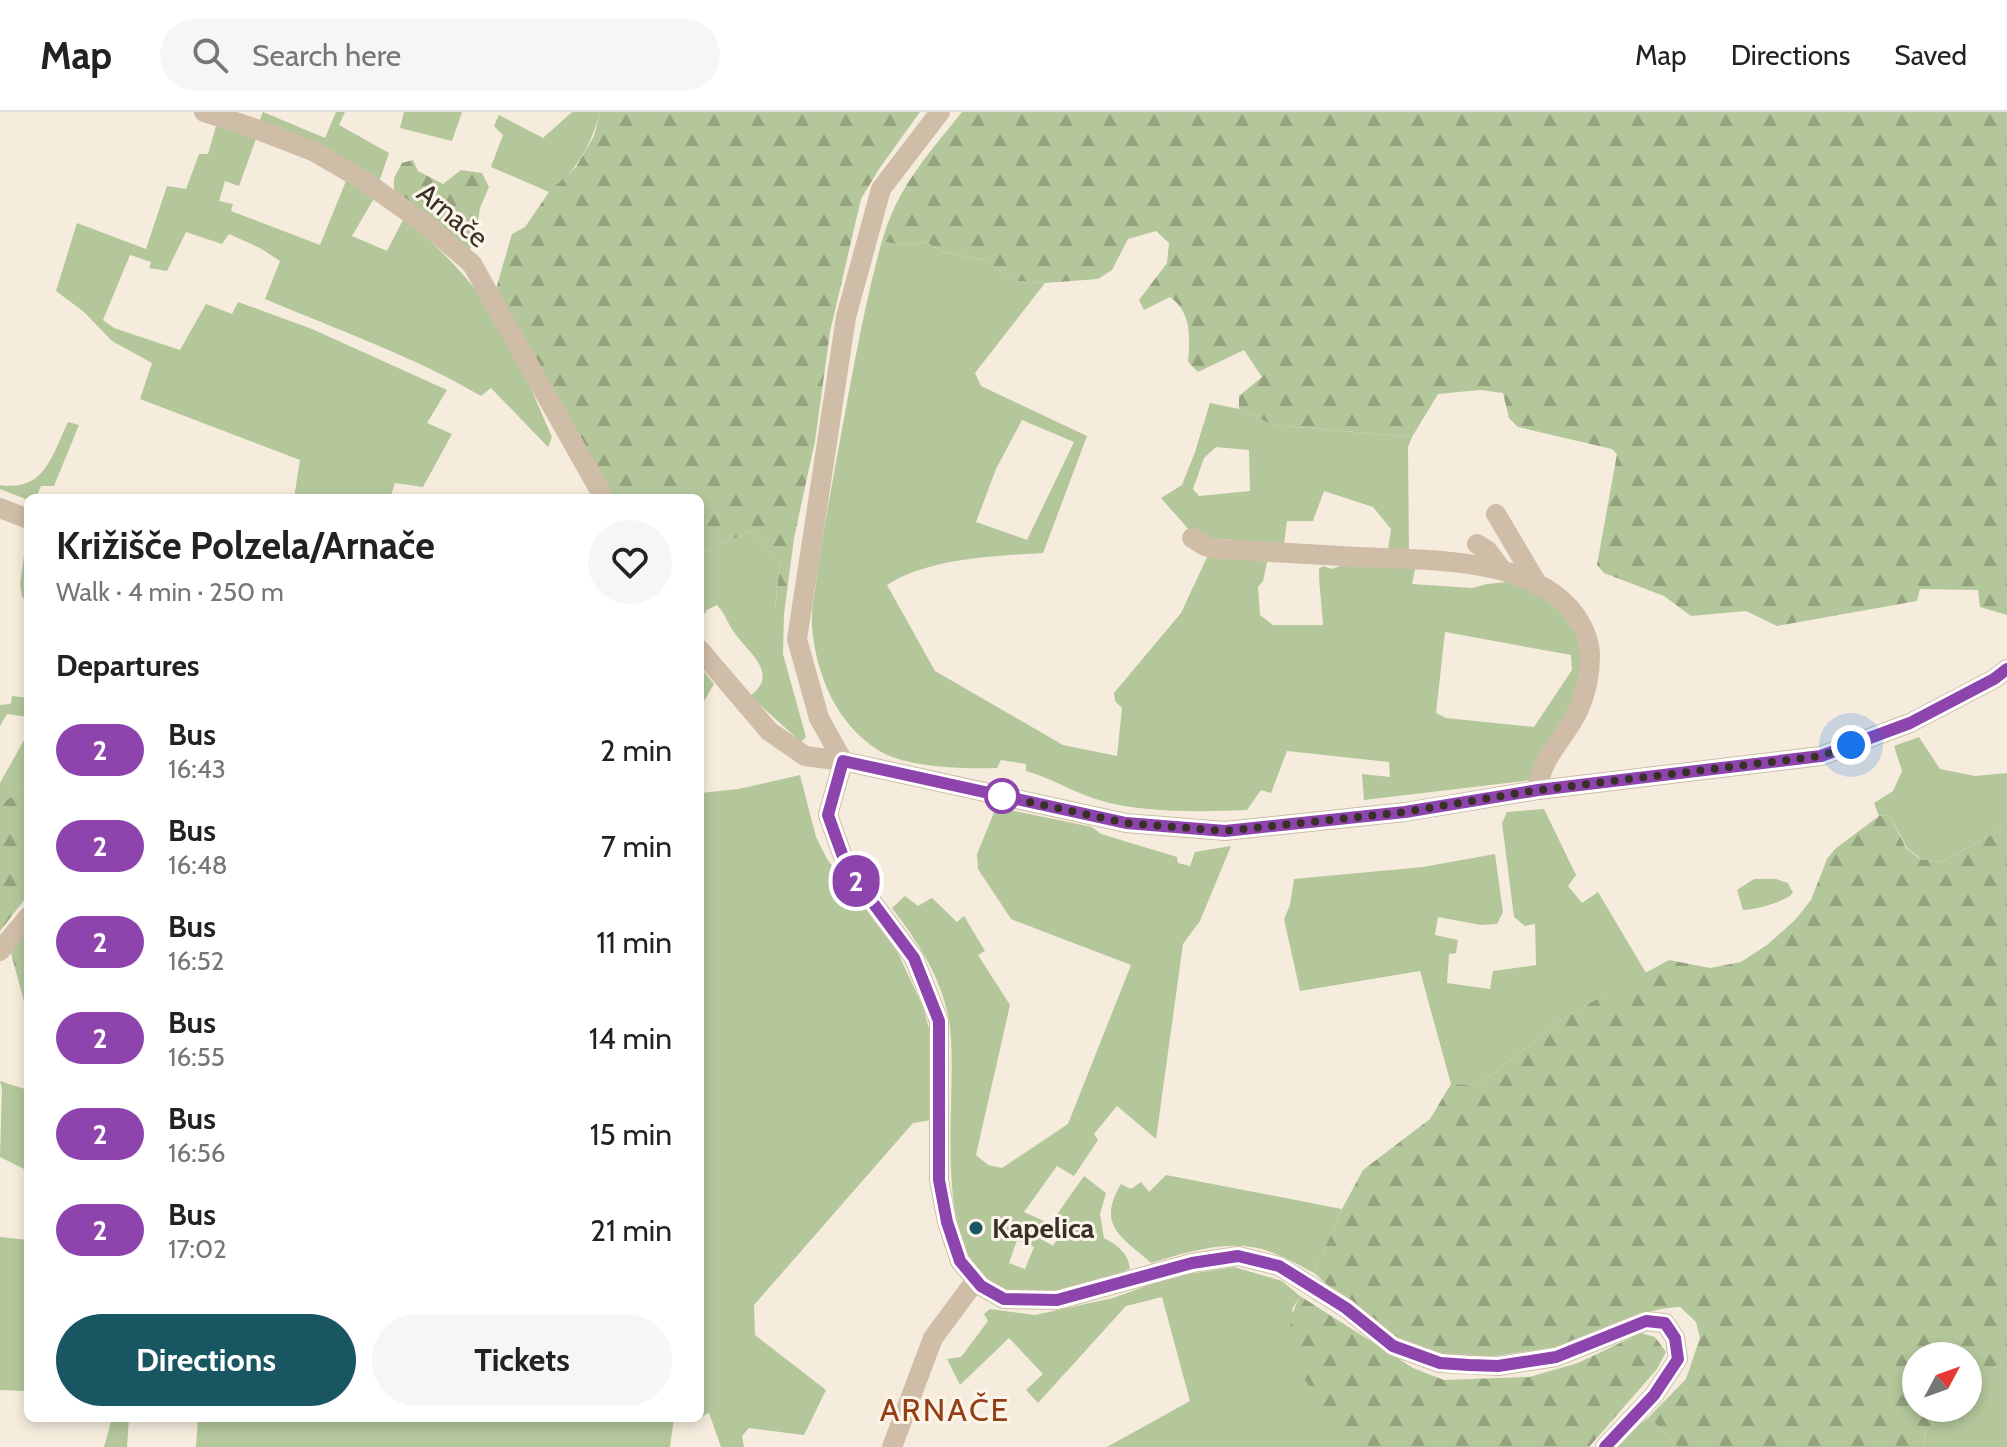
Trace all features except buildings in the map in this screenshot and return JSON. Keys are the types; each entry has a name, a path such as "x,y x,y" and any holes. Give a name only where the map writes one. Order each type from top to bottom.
{"street":[{"name":"Arnače","path":"204,112 315,152 363,180 428,226 472,264 602,494"},
{"path":"940,112 881,189 846,317 797,639 819,718 843,761 828,815 847,868 914,958 939,1021 939,1180 947,1222 960,1261 981,1286 1004,1299 1057,1300 1192,1263 1238,1256 1279,1266 1346,1308 1393,1346 1440,1363 1498,1366 1556,1357 1646,1321 1665,1323 1675,1338 1678,1359 1654,1395 1605,1447"},
{"path":"0,508 24,517"},
{"path":"1496,514 1538,585"},
{"path":"1192,538 1205,546 1219,549 1457,562 1503,571 1538,585 1567,604 1585,630 1590,650 1590,670 1578,710 1543,764 1538,790"},
{"path":"1477,544 1487,550 1503,571"},
{"path":"704,655 769,731 805,756 843,761 1126,823 1225,831 1405,812 1538,790 1821,756 1910,723 1994,679 2007,669"},
{"path":"0,951 24,922"},
{"path":"892,1447 933,1338 976,1280"}],"green space":[{"path":"263,112 325,138 336,112 345,112 339,125 389,153 379,182 259,122"},
{"path":"404,112 462,112 452,141 400,128"},
{"path":"572,112 600,112 582,156 568,175 549,192 491,167 503,135 494,126 499,115 543,138"},
{"path":"600,112 920,112 861,199 830,332 815,441 794,538 784,614 775,609 780,561 765,548 753,530 704,552 704,494 609,494 496,289 512,234 525,227 549,192 576,167 594,136"},
{"path":"962,112 2007,112 2007,615 1980,607 1978,590 1920,589 1917,601 1777,626 1746,611 1691,616 1664,596 1604,573 1597,565 1617,454 1612,449 1518,427 1509,418 1503,393 1480,390 1438,394 1412,437 1273,425 1239,409 1239,396 1262,377 1244,350 1198,372 1188,362 1188,326 1177,303 1170,297 1144,310 1139,300 1167,263 1169,243 1156,231 1128,239 1112,270 1098,279 1045,283 1015,281 984,260 943,252 926,242 900,245 882,241 905,188"},
{"path":"216,126 257,136 239,186 225,181 219,201 233,204 231,211 320,245 348,176 376,195 352,236 387,251 405,216 467,279 495,319 522,368 552,437 548,447 491,388 481,396 402,356 265,299 280,261 229,234 222,244 186,232 167,271 149,268 151,262 130,255 103,320 114,328 180,350 206,304 232,314 238,302 312,329 447,390 427,423 452,434 423,487 395,483 391,494 295,494 300,460 140,399 152,363 112,341 84,312 56,291 77,223 146,249 167,186 186,189 199,154 208,154"},
{"path":"413,160 418,171 443,184 461,170 482,173 489,187 480,208 474,246 464,252 394,190 394,178 402,163"},
{"path":"882,241 900,245 926,242 943,252 984,260 1015,281 1045,283 975,373 981,386 1087,436 1043,553 983,557 942,564 922,569 887,585 935,671 1063,745 1117,756 1122,708 1115,701 1114,693 1181,613 1209,553 1268,558 1263,581 1258,587 1260,615 1273,625 1323,625 1319,569 1323,566 1332,569 1352,561 1416,565 1412,584 1472,588 1518,581 1553,598 1586,651 1583,679 1532,780 1364,800 1362,774 1390,777 1389,762 1287,751 1271,793 1261,790 1247,810 1155,810 1092,798 1026,771 1026,764 1001,760 997,768 984,768 919,764 890,756 863,739 839,711 823,678 814,643 812,614 836,462","holes":["1022,420 1074,442 1027,540 976,522 996,469","1445,632 1571,655 1572,670 1534,727 1446,718 1436,713"]},
{"path":"1210,403 1239,409 1273,425 1412,437 1408,447 1409,553 1388,550 1391,529 1373,507 1324,491 1313,521 1287,521 1284,544 1208,538 1190,531 1161,498 1182,485","holes":["1216,447 1249,450 1250,491 1199,496 1193,489 1204,458"]},
{"path":"68,422 79,425 54,486 41,486 38,494 24,494 24,498 0,489 0,485 15,486 37,477 51,458"},
{"path":"753,530 765,548 780,561 775,608 784,614 783,654 806,737 801,742 750,696 759,687 762,671 720,608 717,605 704,615 704,552"},
{"path":"24,556 24,599 20,584"},
{"path":"704,672 714,684 704,701"},
{"path":"12,696 24,698 24,716 7,714 0,726 0,705 11,704"},
{"path":"1919,737 1940,769 1975,776 2007,773 2007,826 1942,862 1921,859 1907,848 1890,815 1879,816 1874,803 1893,791 1902,771 1894,746"},
{"path":"24,740 24,788 0,805 0,783"},
{"path":"800,775 816,837 827,859 897,951 923,1007 931,1035 932,1120 913,1123 754,1305 755,1335 826,1390 804,1435 749,1428 742,1436 744,1447 721,1447 709,1413 704,1416 704,793 739,789"},
{"path":"24,788 24,900 0,931 0,805"},
{"path":"1000,808 1092,827 1101,834 1177,857 1178,863 1190,866 1195,852 1231,846 1200,921 1183,944 1156,1139 1117,1106 1094,1134 1098,1140 1074,1176 1057,1166 1024,1212 1046,1222 1038,1237 1053,1246 1063,1230 1053,1220 1084,1176 1106,1193 1100,1214 1104,1238 1122,1250 1130,1269 1077,1287 1036,1295 1023,1294 990,1281 968,1255 956,1219 951,1176 951,1047 948,1015 939,985 926,958 892,908 905,896 918,906 932,898 957,922 964,916 985,951 978,955 1010,1005 976,1155 988,1165 1002,1168 1068,1124 1131,965 1011,919 978,869 977,854 995,810","holes":["1017,1240 1034,1247 1025,1269 1009,1263"]},
{"path":"1544,809 1576,875 1568,886 1582,903 1598,892 1646,973 1568,1015 1488,1078 1474,1085 1451,1084 1420,971 1300,991 1284,919 1290,905 1294,879 1423,867 1495,854 1503,912 1497,924 1481,925 1438,917 1435,935 1458,940 1456,953 1449,954 1447,983 1490,989 1493,971 1536,965 1535,924 1525,926 1514,917 1502,823 1507,812"},
{"path":"1890,815 1906,848 1920,859 1942,862 2007,826 2007,1361 1982,1375 1982,1342 1902,1342 1902,1422 1934,1422 1926,1432 1923,1447 1678,1447 1649,1417 1686,1379 1700,1338 1696,1322 1680,1307 1639,1315 1561,1345 1460,1359 1439,1356 1399,1340 1363,1315 1314,1273 1363,1170 1430,1119 1451,1084 1474,1085 1488,1078 1568,1015 1669,960 1710,968 1741,962 1767,945 1795,920 1811,900 1827,859 1835,849 1879,816"},
{"path":"1754,879 1776,879 1788,883 1793,893 1770,905 1743,910 1737,890"},
{"path":"24,930 24,1001 9,946"},
{"path":"0,1081 24,1089 24,1169 0,1157"},
{"path":"1166,1175 1342,1209 1314,1273 1274,1253 1239,1246 1209,1248 1151,1263 1122,1238 1112,1221 1111,1210 1121,1184 1131,1189 1141,1182 1149,1192"},
{"path":"0,1237 24,1240 24,1391 0,1390"},
{"path":"1234,1267 1282,1281 1300,1296 1292,1309 1315,1392 1343,1447 1107,1447 1190,1401 1162,1297 1126,1306 1038,1403 1026,1390 1043,1374 1009,1338 960,1385 947,1359 961,1357 988,1321 984,1314 990,1309 1035,1315 1113,1298 1171,1277"},
{"path":"1300,1296 1413,1368 1444,1380 1529,1377 1578,1363 1641,1333 1655,1337 1666,1352 1657,1369 1589,1447 1343,1447 1294,1356 1290,1337 1292,1317"},
{"path":"2007,1361 2007,1447 1923,1447 1926,1432 1934,1422 1982,1422 1982,1375"},
{"path":"1649,1417 1678,1447 1616,1447 1631,1431"},
{"path":"111,1422 129,1422 127,1447 104,1447"},
{"path":"198,1422 673,1422 670,1447 196,1447"}],"bus line":[{"name":"2","path":"1605,1447 1654,1395 1678,1359 1675,1338 1665,1323 1646,1321 1556,1357 1498,1366 1469,1365 1440,1363 1393,1346 1346,1308 1279,1266 1238,1256 1192,1263 1057,1300 1004,1299 981,1286 960,1261 947,1222 939,1180 939,1021 914,958 847,868 828,815 843,761 1126,823 1225,831 1405,812 1538,790 1821,756 1910,723 1994,679 2007,669"}],"place":[{"name":"Kapelica","path":"976,1228"}],"district":[{"name":"ARNAČE","path":"945,1409"}],"route":[{"path":"1002,796 1126,823 1225,831 1405,812 1538,790 1821,756 1851,745"}]}
